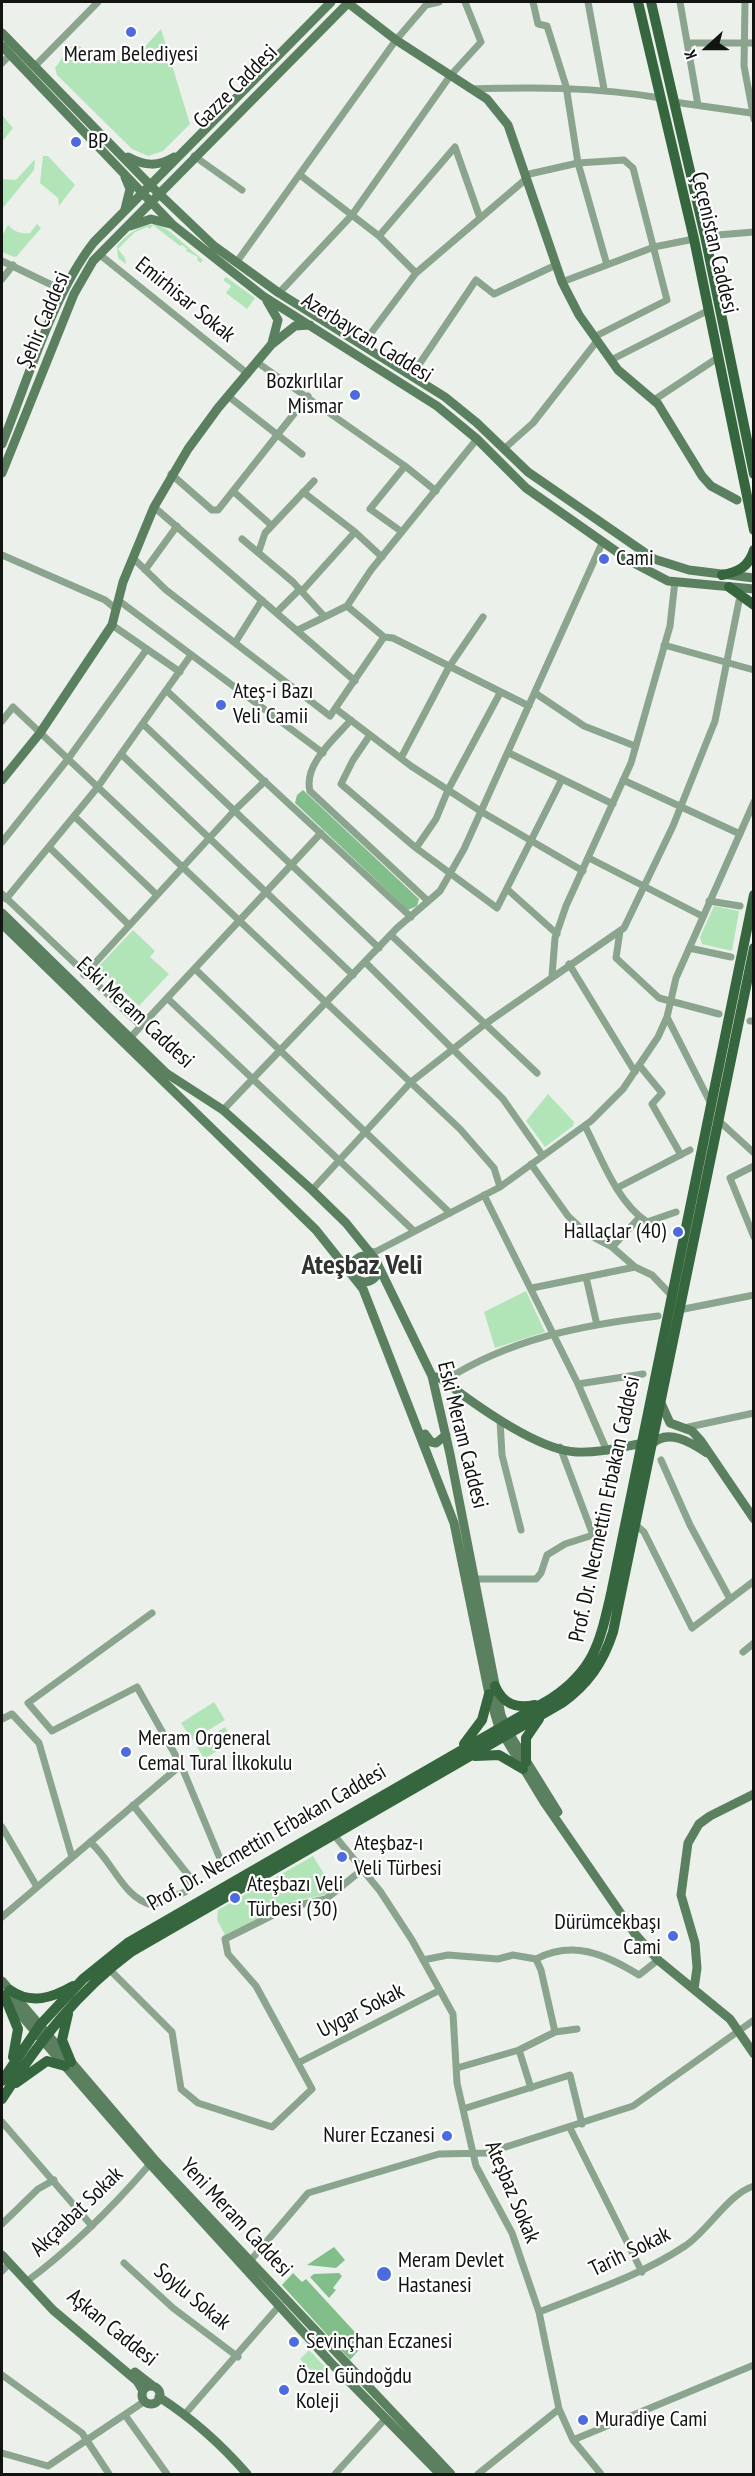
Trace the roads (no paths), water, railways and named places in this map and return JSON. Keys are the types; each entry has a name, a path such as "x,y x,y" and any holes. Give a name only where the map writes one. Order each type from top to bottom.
{"main road":[{"name":"Çeçenistan Caddesi","path":"638,2 694,239 753,530"},
{"name":"Çeçenistan Caddesi","path":"651,2 705,236 753,474"},
{"path":"722,575 742,569 750,560 753,550"},
{"path":"729,586 753,605"},
{"name":"Prof. Dr. Necmettin Erbakan Caddesi","path":"504,1731 579,1676 600,1640 753,895"},
{"name":"Prof. Dr. Necmettin Erbakan Caddesi","path":"2,2099 10,2069 83,1979 129,1942 155,1924 504,1731 545,1713 584,1686 604,1658 613,1632 753,948"},
{"path":"459,1756 480,1724 492,1690 515,1706 529,1706 552,1698"},
{"path":"459,1756 493,1754 524,1766 528,1732 545,1713"},
{"name":"Prof. Dr. Necmettin Erbakan Caddesi","path":"5,2085 41,2032 109,1969 153,1939 334,1835 459,1756"},
{"path":"5,1992 27,1998 46,1999 83,1979"},
{"path":"5,1992 18,2029 10,2069"},
{"path":"5,2085 41,2063 52,2060 68,2064 62,2033 73,2004"}],"street":[{"path":"35,66 98,2"},
{"name":"Gazze Caddesi","path":"155,190 188,147 322,5 332,2"},
{"path":"349,2 396,40 487,99 508,125 562,282 579,315 618,370 654,400 702,476 711,486 737,500"},
{"name":"Gazze Caddesi","path":"147,197 194,156 349,2"},
{"path":"236,263 396,40 426,5 439,2"},
{"path":"279,293 352,215 450,76 481,42 465,2"},
{"path":"533,2 538,24 548,26 566,86 578,163 607,265"},
{"path":"588,2 604,89"},
{"path":"680,2 689,43 698,105"},
{"path":"674,102 752,116 744,66 749,43 745,2"},
{"name":"Azerbaycan Caddesi","path":"2,33 120,151 155,190 236,263 279,293 445,398 505,448 542,483 654,559 680,568 753,578"},
{"path":"689,43 749,43"},
{"name":"Azerbaycan Caddesi","path":"2,46 9,56 173,225 263,296 428,400 477,439 526,488 630,561 668,581 753,589"},
{"path":"2,63 9,56"},
{"path":"470,88 566,86 661,98"},
{"path":"120,151 142,163 155,165 168,160 188,147"},
{"path":"379,236 455,147 480,218"},
{"path":"194,156 242,190"},
{"path":"363,345 416,273 525,177 578,163 624,160 633,168 667,300 596,339 533,423 505,448"},
{"path":"120,169 130,189 129,202 121,216"},
{"path":"300,175 379,236 416,273"},
{"name":"Şehir Caddesi","path":"2,444 69,279 94,242 121,216 147,197"},
{"name":"Şehir Caddesi","path":"2,472 74,294 86,270 147,197"},
{"path":"120,232 151,219 173,225"},
{"path":"705,236 753,232"},
{"path":"562,282 654,247 694,239"},
{"name":"Emirhisar Sokak","path":"99,254 248,374"},
{"path":"2,261 56,287"},
{"path":"2,279 13,265"},
{"path":"412,375 476,280 494,294 556,265"},
{"path":"263,296 272,307 278,320 271,345"},
{"path":"611,360 709,310"},
{"path":"2,780 40,733 112,625 133,558 154,507 171,474 228,396 271,345 295,326 311,325"},
{"path":"654,400 719,357"},
{"path":"258,363 308,396 436,491"},
{"path":"228,396 302,454"},
{"path":"171,474 215,512 234,492 308,396"},
{"path":"298,630 347,606 382,557 477,439"},
{"path":"402,532 370,509 405,466"},
{"path":"259,551 265,533 314,481"},
{"path":"234,492 272,525"},
{"path":"303,492 355,532 382,557"},
{"path":"154,507 355,681"},
{"path":"146,570 177,526"},
{"path":"277,612 301,590 355,532"},
{"path":"242,539 259,551 301,590 324,616"},
{"path":"223,1110 364,962 440,891 482,812 603,541"},
{"path":"2,555 117,605 191,655 323,753"},
{"path":"133,558 166,590 330,716 384,637"},
{"path":"552,976 557,934 614,804 636,746 670,626 675,581"},
{"path":"235,643 262,600"},
{"path":"312,1190 411,1082 485,1024 624,928 645,888 715,721 739,601"},
{"path":"347,606 384,637 393,638 529,706"},
{"path":"401,758 449,667 483,617"},
{"path":"112,625 180,672"},
{"path":"664,645 753,670"},
{"path":"2,842 68,759 147,649"},
{"path":"141,1026 84,975 4,897 97,788 191,655"},
{"path":"167,691 411,917"},
{"path":"416,848 436,819 448,790 500,693"},
{"path":"535,693 584,726 636,746"},
{"path":"2,721 13,707 460,1129 494,1168 500,1187"},
{"path":"336,709 448,790 583,871"},
{"path":"351,720 323,753 308,782 310,791 428,901"},
{"path":"143,724 379,948"},
{"path":"370,735 353,760 341,784 416,848 497,908 562,779"},
{"path":"509,753 614,804"},
{"path":"121,754 353,975"},
{"path":"624,780 740,834"},
{"path":"84,975 208,838 265,781"},
{"path":"369,1251 375,1252 500,1187 585,1126 623,1089 658,1037 667,1017 669,1001 689,948 753,802"},
{"path":"74,816 157,895"},
{"path":"127,1041 321,833"},
{"path":"49,847 129,925"},
{"path":"590,858 702,916"},
{"path":"507,889 557,934"},
{"path":"709,901 740,906"},
{"name":"Eski Meram Caddesi","path":"2,914 316,1230 354,1277 369,1300 454,1522 492,1690 504,1731 524,1766 636,1934 658,1960 730,2019 753,2054"},
{"name":"Eski Meram Caddesi","path":"2,924 127,1041 172,1079 223,1110 312,1190 346,1223 369,1251 432,1377 446,1435 474,1579 492,1690"},
{"path":"620,931 616,958 652,994 669,1001 719,1014"},
{"path":"391,935 537,1073"},
{"path":"689,948 731,957"},
{"path":"364,962 454,1048 503,1099 543,1156"},
{"path":"569,964 637,1068 662,1093 652,1104 681,1155"},
{"path":"195,969 366,1130 450,1213"},
{"path":"167,999 414,1232"},
{"path":"667,1017 710,1102"},
{"path":"718,1120 753,1153"},
{"path":"585,1126 617,1188 640,1217 647,1222 676,1212"},
{"path":"617,1188 690,1150"},
{"path":"531,1164 568,1216 587,1234 612,1247 635,1267 652,1275 671,1296"},
{"path":"753,1166 730,1178 753,1237"},
{"path":"484,1195 554,1333 607,1451"},
{"path":"612,1247 640,1217"},
{"path":"532,1288 635,1267"},
{"path":"586,1277 597,1325"},
{"path":"679,1310 753,1295"},
{"path":"444,1381 474,1362 500,1350 554,1333 658,1316"},
{"path":"398,1372 408,1390 427,1439 436,1443 446,1435"},
{"path":"578,1384 643,1374"},
{"path":"432,1377 444,1381 500,1420 537,1439 573,1452 607,1451 639,1444"},
{"path":"660,1401 670,1423 697,1436 752,1514"},
{"path":"684,1428 753,1413"},
{"path":"500,1420 502,1455 521,1530"},
{"path":"651,1445 661,1437 673,1437 710,1455"},
{"path":"474,1579 536,1579 542,1573 547,1555 565,1544 593,1535 560,1447"},
{"path":"661,1460 690,1525 730,1599"},
{"path":"635,1524 645,1532 692,1628 753,1581"},
{"path":"152,1613 28,1703 52,1731 137,1687 180,1765 221,1861"},
{"path":"743,1652 753,1643"},
{"path":"2,1719 12,1714 39,1743 72,1857"},
{"path":"2,1917 180,1765"},
{"path":"694,1989 696,1949 681,1894 688,1843 699,1824 753,1794"},
{"path":"90,1842 137,1898 147,1904 152,1905 185,1892 189,1887 189,1876 134,1805"},
{"path":"2,1827 37,1887"},
{"name":"Ateşbaz Sokak","path":"334,1835 381,1892 423,1960 455,2021 457,2068 463,2109 476,2166 512,2233 539,2312 550,2379 559,2409 573,2440 601,2475"},
{"path":"109,1969 172,2031 181,2089 198,2103 272,2127 312,2089 256,1986 228,1954 225,1939 289,1907 326,1899 363,1869"},
{"path":"423,1960 447,1955 498,1959 513,1955 536,1959 549,1952 572,1948 623,1965 639,1975 658,1960"},
{"path":"536,1959 541,1970 555,2032"},
{"name":"Yeni Meram Caddesi","path":"2,1981 5,1992 150,2164 343,2375 440,2475"},
{"name":"Uygar Sokak","path":"298,2063 440,1990"},
{"path":"250,2261 308,2193 429,2156 457,2152 474,2155 487,2153 633,2106 753,2020"},
{"path":"457,2068 519,2050 555,2032 577,2029"},
{"path":"519,2050 531,2088"},
{"name":"Yeni Meram Caddesi","path":"68,2064 154,2159 451,2475"},
{"path":"463,2109 570,2075 582,2124"},
{"path":"2,2122 92,2226"},
{"path":"570,2128 642,2272"},
{"name":"Akçaabat Sokak","path":"26,2282 53,2262 92,2226 150,2164"},
{"path":"2,2224 38,2189 54,2180"},
{"name":"Tarih Sokak","path":"539,2312 642,2272 687,2245 736,2198 753,2186"},
{"name":"Aşkan Caddesi","path":"2,2255 46,2301 153,2386"},
{"name":"Soylu Sokak","path":"124,2263 173,2308 238,2357"},
{"path":"2,2271 9,2264"},
{"name":"Aşkan Caddesi","path":"46,2301 53,2310 137,2381 144,2396"},
{"path":"185,2414 238,2357 280,2305"},
{"path":"573,2440 753,2365"},
{"path":"2,2375 69,2423 87,2441 109,2475"},
{"path":"48,2466 125,2415 153,2386 157,2389 159,2397 153,2403 144,2396"},
{"name":"Aşkan Caddesi","path":"159,2397 185,2414 221,2445 247,2475"},
{"path":"478,2475 559,2409"},
{"path":"125,2415 167,2475"},
{"path":"335,2475 386,2418"},
{"path":"2,2453 48,2466 54,2475"}],"place":[{"name":"Meram Belediyesi","path":"131,32"},
{"name":"BP","path":"76,142"},
{"name":"Bozkırlılar Mismar","path":"355,395"},
{"name":"Cami","path":"604,559"},
{"name":"Ateş-i Bazı Veli Camii","path":"221,705"},
{"name":"Hallaçlar (40)","path":"678,1232"},
{"name":"Meram Orgeneral Cemal Tural İlkokulu","path":"126,1752"},
{"name":"Ateşbaz-ı Veli Türbesi","path":"342,1857"},
{"name":"Ateşbazı Veli Türbesi (30)","path":"235,1898"},
{"name":"Dürümcekbaşı Cami","path":"673,1936"},
{"name":"Nurer Eczanesi","path":"447,2136"},
{"name":"Meram Devlet Hastanesi","path":"384,2274"},
{"name":"Sevinçhan Eczanesi","path":"294,2342"},
{"name":"Özel Gündoğdu Koleji","path":"284,2390"},
{"name":"Muradiye Cami","path":"583,2420"}],"district":[{"name":"Ateşbaz Veli","path":"362,1266"}]}
